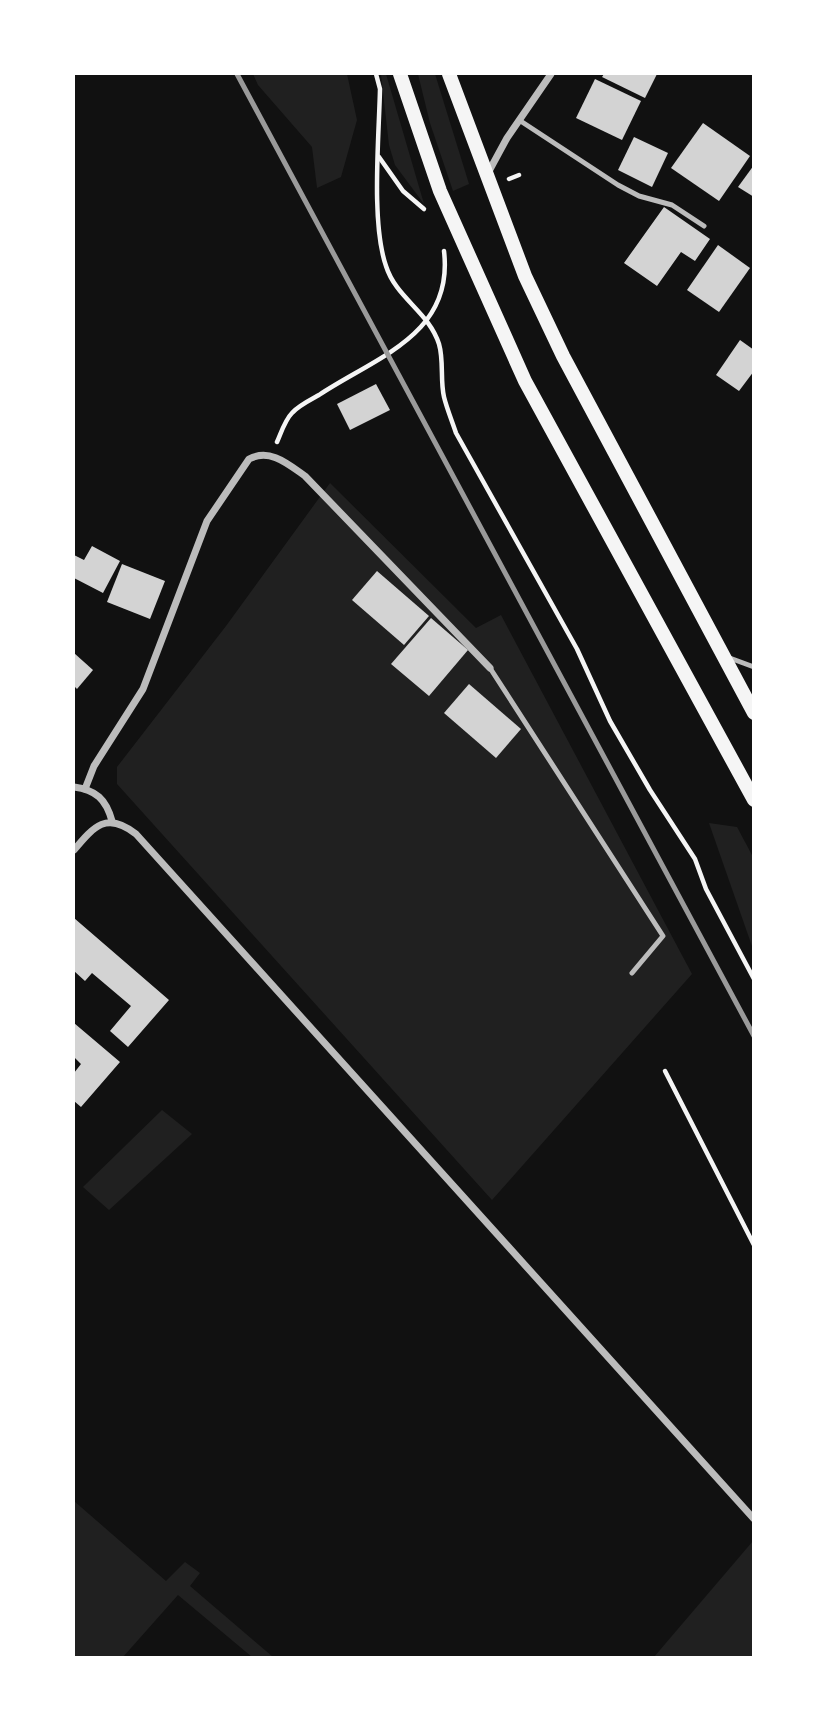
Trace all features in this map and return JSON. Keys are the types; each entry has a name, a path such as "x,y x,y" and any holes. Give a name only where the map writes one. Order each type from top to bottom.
{"main road":[{"path":"400,74 440,191 525,381 754,800"},
{"path":"449,74 525,276 563,356 754,713"}],"street":[{"path":"487,177 519,120 551,74"},
{"path":"85,789 94,766 143,690 207,521 248,459 257,454 270,455 305,476 490,668"},
{"path":"74,787 85,789 103,799 112,821"},
{"path":"74,850 90,831 112,821 123,824 136,834 754,1520"}],"lane":[{"path":"519,120 628,191 639,197 672,205 704,226"},
{"path":"722,655 754,667"},
{"path":"490,668 663,936 632,973"}],"path":[{"path":"376,74 380,89 379,211 385,265 399,292 428,320 439,346 444,398 456,433 508,520 578,649 610,722 695,859 706,889 754,979"},
{"path":"379,156 403,191 427,207 429,219"},
{"path":"270,455 291,413 388,354 418,332 428,320 446,280 444,252 439,241"},
{"path":"665,1071 754,1245"}],"shaded area":[{"path":"253,74 347,74 357,120 341,177 317,188 312,147 258,85"},
{"path":"381,74 386,74 424,204 395,165 389,145"},
{"path":"418,74 435,74 469,184 453,191 430,123"},
{"path":"330,483 476,628 501,615 692,974 492,1200 117,784 117,767 226,626"},
{"path":"709,823 737,827 753,857 753,949"},
{"path":"162,1110 192,1134 109,1210 83,1187"},
{"path":"74,1501 166,1581 185,1562 200,1573 190,1586 273,1657 252,1657 178,1595 123,1657 74,1657"},
{"path":"753,1541 753,1657 654,1657"}],"building":[{"path":"604,74 657,74 645,98 602,77"},
{"path":"595,79 641,101 622,140 576,118"},
{"path":"703,123 750,156 719,201 671,168"},
{"path":"634,137 668,153 652,187 618,170"},
{"path":"754,165 754,197 738,187"},
{"path":"664,207 710,239 695,261 681,252 657,286 624,263"},
{"path":"718,245 750,268 719,312 687,290"},
{"path":"740,340 754,350 754,371 739,391 716,375"},
{"path":"376,384 390,410 350,430 337,404"},
{"path":"92,546 120,561 103,593 74,578 74,555 84,560"},
{"path":"122,564 165,581 150,619 107,602"},
{"path":"377,571 429,616 404,645 352,600"},
{"path":"431,618 468,650 429,696 391,664"},
{"path":"74,653 93,670 77,689 74,686"},
{"path":"469,684 521,729 496,758 444,713"},
{"path":"74,918 169,1000 128,1047 110,1031 131,1006 92,973 85,981 74,971"},
{"path":"74,1023 120,1062 81,1107 74,1101 74,1073 81,1064 74,1057"}],"railway":[{"path":"237,74 754,1036"}]}
